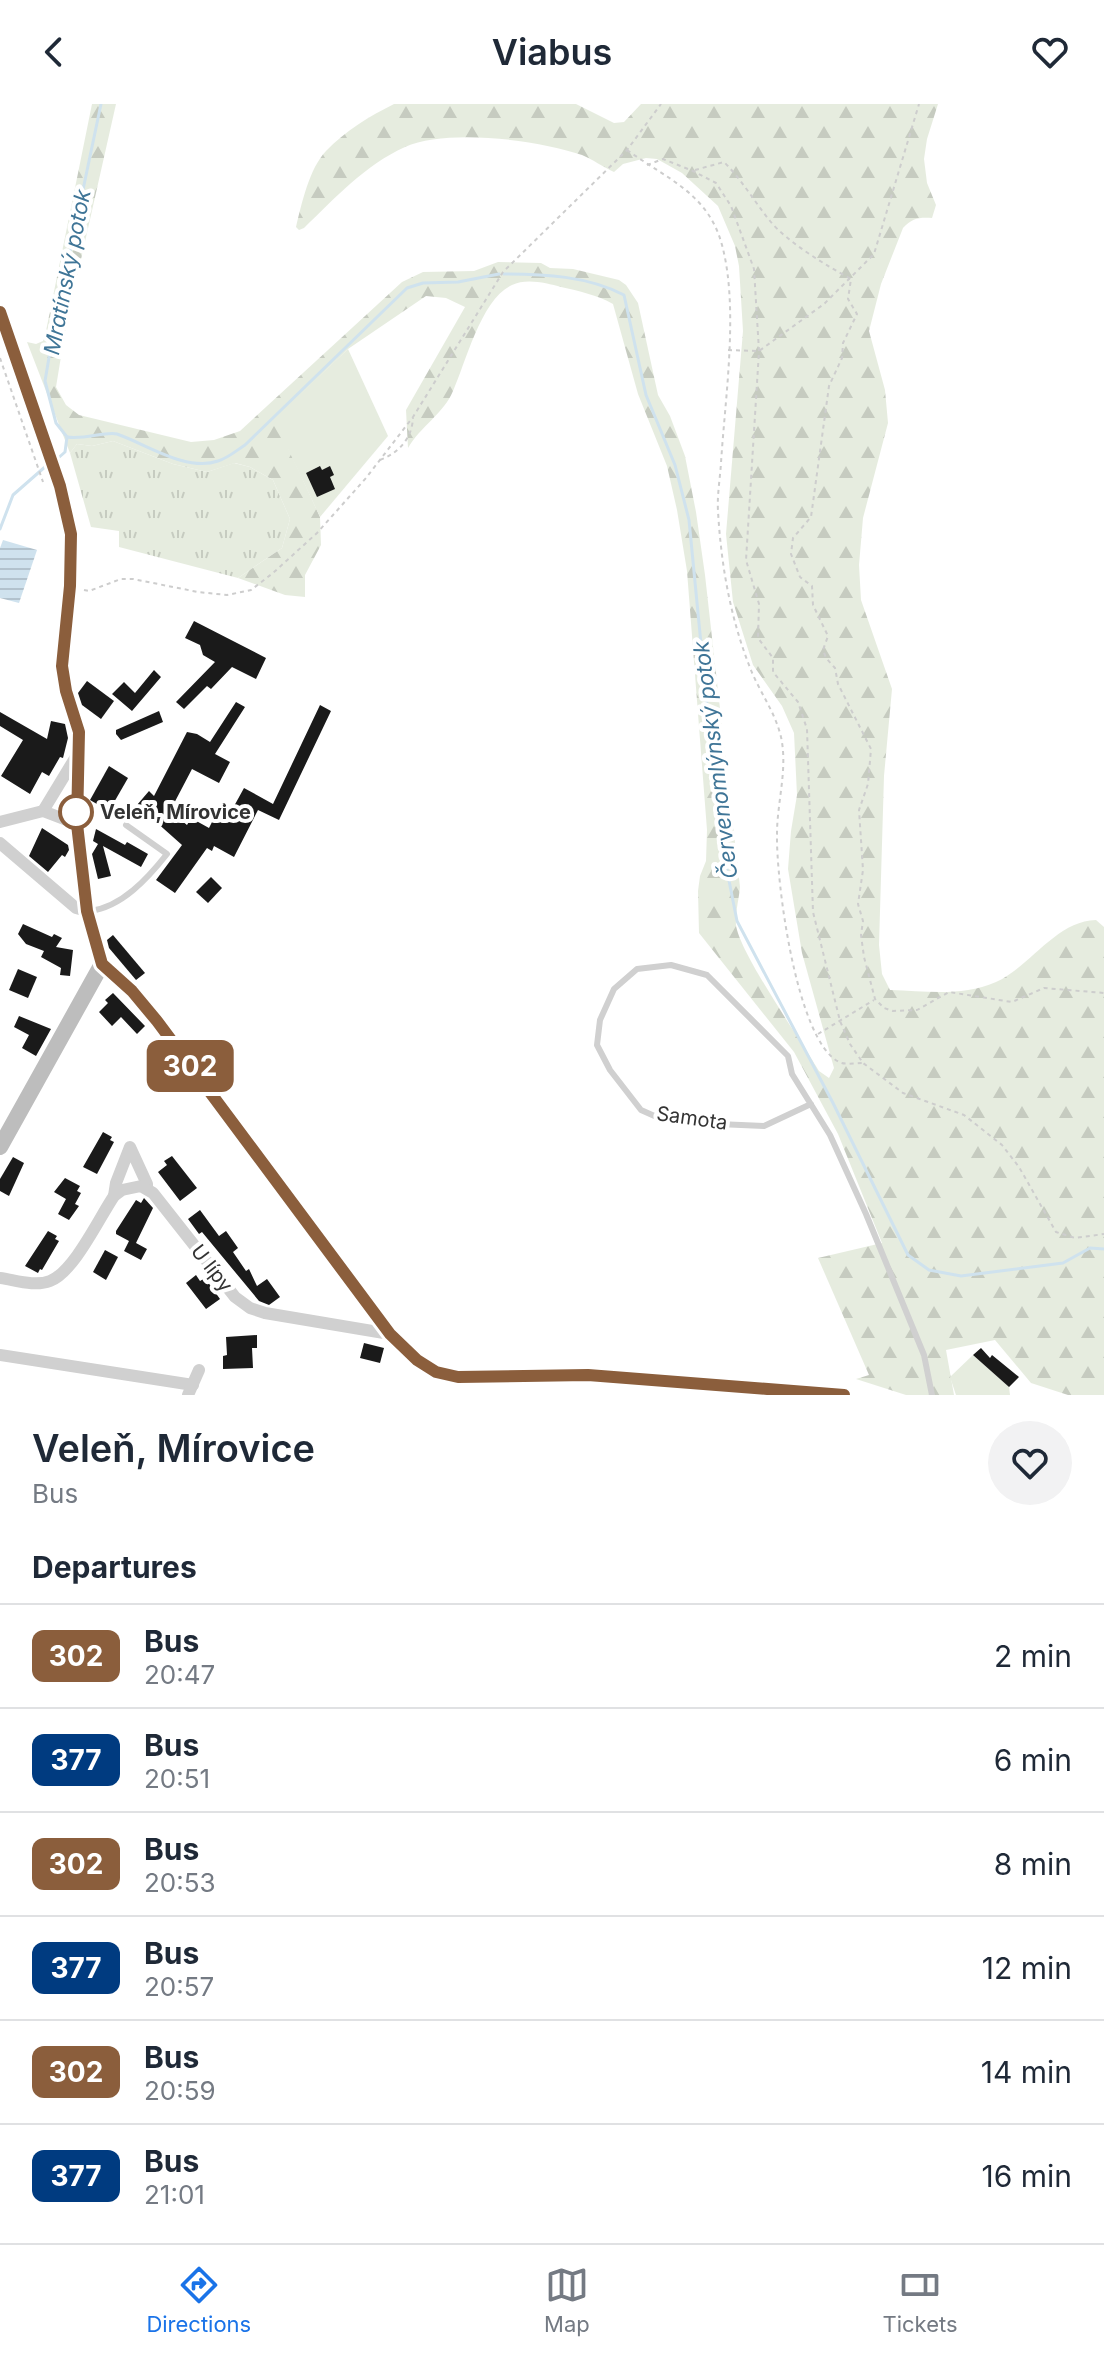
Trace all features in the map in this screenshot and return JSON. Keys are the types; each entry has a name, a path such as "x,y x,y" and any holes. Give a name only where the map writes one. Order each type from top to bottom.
{"street":[{"path":"0,312 45,467 71,534 70,586 62,656 64,682 78,724 77,824 87,911 102,964 132,991 157,1021 390,1334 417,1360 436,1372 458,1377 588,1375 844,1395"},
{"path":"43,811 79,752"},
{"path":"0,822 43,811 77,824"},
{"path":"0,843 76,908 87,911"},
{"path":"0,1147 102,964"},
{"name":"U lípy","path":"0,1278 42,1283 63,1273 114,1196 130,1147 147,1188 235,1297 250,1308 390,1334"},
{"path":"114,1196 131,1187 147,1188"},
{"path":"0,1355 191,1390 199,1370"}],"lane":[{"path":"87,911 102,909 145,881 167,854 126,825"},
{"name":"Samota","path":"811,1104 764,1126 695,1123 659,1118 641,1110 610,1070 597,1045 600,1020 614,989 637,969 671,965 707,975 788,1056 792,1074 811,1104 830,1135 883,1256 924,1355 932,1395"}],"path":[{"path":"70,586 89,591 121,579 133,579 227,595 251,590 317,533 379,460 413,417 503,272 627,150 661,104"},
{"path":"728,350 759,351 824,304 851,279 877,248 881,225 919,104"},
{"path":"627,150 676,181 707,210 722,245 729,286 718,508 725,580 749,668 772,709 781,738 783,762 777,832 782,909 789,953 817,1035 826,1052 841,1064 863,1063"},
{"path":"647,165 663,159 716,183 731,206 754,269 759,351 746,560 759,604 758,638 773,658 773,672 798,702 807,729 813,912 840,1021 863,1063 903,1093 964,1115 1002,1145 1019,1167 1056,1232 1075,1238 1104,1234"},
{"path":"693,171 724,162 743,181 772,223 823,264 851,279"},
{"path":"851,279 848,299 857,314 843,343 842,358 829,386 811,517 793,538 791,554 800,577 812,586 813,605 828,636 823,650 835,668 838,684 871,749 868,784 859,810 863,870 858,904 863,921 864,957 875,999 884,1008 893,1011 917,1010 949,992 1012,1002 1044,988 1104,993"},
{"path":"0,358 45,467 44,484"},
{"path":"379,460 394,454 412,431 413,417"},
{"path":"817,1035 875,999"}],"green space":[{"path":"92,104 116,104 66,326 56,387 66,405 79,415 191,442 214,440 240,431 402,282 423,272 474,271 498,262 541,263 550,268 573,269 619,280 626,285 638,303 658,395 670,416 685,456 696,512 740,887 736,925 748,955 772,997 819,1071 829,1078 834,1068 802,953 788,869 797,795 794,733 782,706 753,665 733,602 726,534 743,331 735,246 718,206 682,173 657,159 646,158 623,164 614,172 582,155 542,145 493,138 445,138 423,141 390,154 351,183 304,228 299,230 296,227 320,158 358,124 394,104 576,104 614,123 624,122 641,104 938,104 924,159 927,183 936,205 932,218 916,219 903,228 881,284 869,331 885,390 888,423 863,518 859,565 861,600 892,689 884,776 879,945 882,974 890,990 970,990 1009,975 1068,928 1096,920 1104,927 1104,1395 1068,1395 1031,1383 995,1340 946,1350 954,1395 906,1395 856,1379 869,1375 818,1258 882,1243 838,1134 794,1052 699,933 698,891 706,861 707,830 687,571 667,466 638,394 613,304 588,294 536,282 518,283 501,292 483,317 449,399 408,448 406,410 465,307 446,298 426,296 348,349 275,419 320,517 321,545 305,575 305,597 285,595 238,578 282,548 290,519 273,480 250,467 235,463 207,472 173,464 113,441 92,446 77,444 70,453 27,342 36,344 43,341 46,331"},
{"path":"348,349 388,436 320,517 274,419"},
{"path":"113,441 173,464 207,472 234,463 250,467 273,480 290,519 282,548 238,578 119,547 119,531 91,527 70,453 77,444 92,446"},
{"path":"973,1355 1009,1387 1010,1395 956,1395 950,1377"}],"water":[{"path":"3,540 37,550 19,603 0,598 0,548"}],"building":[{"path":"320,466 322,470 330,466 335,489 317,497 306,473"},
{"path":"194,621 266,658 256,679 232,667 211,689 207,686 184,709 176,702 215,662 203,655 200,645 185,638"},
{"path":"154,670 161,677 132,711 112,694 124,682 135,693"},
{"path":"87,681 114,701 101,719 82,705 78,693"},
{"path":"236,702 245,707 215,754 230,762 219,783 192,769 170,811 187,825 191,818 209,828 222,802 233,808 244,788 273,804 320,705 331,711 279,820 258,810 234,857 214,846 212,851 207,848 175,893 156,880 182,845 137,805 149,791 154,796 187,732 210,742"},
{"path":"159,711 163,722 121,740 116,734 116,730"},
{"path":"0,712 47,739 51,721 65,724 68,738 63,758 60,757 49,776 42,772 30,794 1,776 23,740 0,726"},
{"path":"109,766 128,778 109,811 90,800"},
{"path":"42,828 68,845 69,850 48,872 29,856"},
{"path":"96,829 148,854 141,867 103,846 111,876 98,879 92,854 98,844 93,841"},
{"path":"211,877 222,888 208,903 196,892"},
{"path":"23,924 52,937 54,934 62,938 56,947 73,950 70,976 60,975 61,968 41,957 44,951 26,944 18,934"},
{"path":"113,935 145,973 136,980 109,948 107,940"},
{"path":"18,969 37,977 28,998 9,990"},
{"path":"113,993 145,1026 137,1034 121,1017 112,1026 99,1012"},
{"path":"19,1016 51,1029 36,1056 22,1048 29,1035 14,1027"},
{"path":"103,1132 114,1142 97,1174 83,1167"},
{"path":"172,1156 197,1188 180,1201 158,1172 167,1165 164,1161"},
{"path":"13,1157 24,1163 9,1196 0,1191 0,1179"},
{"path":"65,1178 80,1186 77,1191 81,1193 75,1204 79,1206 69,1220 58,1214 66,1199 54,1192"},
{"path":"144,1198 153,1208 136,1243 147,1249 141,1260 124,1251 129,1241 116,1231 136,1200 141,1203"},
{"path":"200,1210 219,1236 226,1231 238,1248 233,1252 246,1271 249,1269 257,1286 267,1279 280,1297 269,1305 259,1301 188,1219"},
{"path":"48,1231 59,1241 38,1273 25,1266"},
{"path":"105,1250 118,1257 106,1280 93,1272"},
{"path":"196,1275 200,1281 205,1278 220,1299 206,1309 186,1283"},
{"path":"257,1335 257,1348 252,1348 253,1368 223,1369 223,1356 227,1355 226,1337"},
{"path":"364,1343 384,1348 380,1363 360,1358"},
{"path":"981,1348 990,1358 992,1355 1019,1377 1009,1387 973,1355"}],"waterway":[{"name":"Mratínský potok","path":"67,437 56,423 45,381 52,340 64,302 67,266 101,104"},
{"name":"Červenomlýnský potok","path":"67,437 117,434 180,460 193,463 222,460 245,445 407,288 423,283 458,282 499,274"},
{"name":"Červenomlýnský potok","path":"504,274 581,280 624,295 646,395 675,465 689,520 719,830 737,921 833,1103 908,1255 929,1270 961,1276 1063,1263 1090,1248 1104,1249"},
{"path":"56,460 65,452 67,437"},
{"path":"0,529 13,495 46,466"}],"bus line":[{"name":"302","path":"0,312 60,486 71,534 70,586 62,666 66,691 78,724 77,824 87,911 102,964 132,991 157,1021 390,1334 417,1360 436,1372 458,1377 588,1375 844,1395"}],"place":[{"name":"Veleň, Mírovice","path":"76,812"}]}
